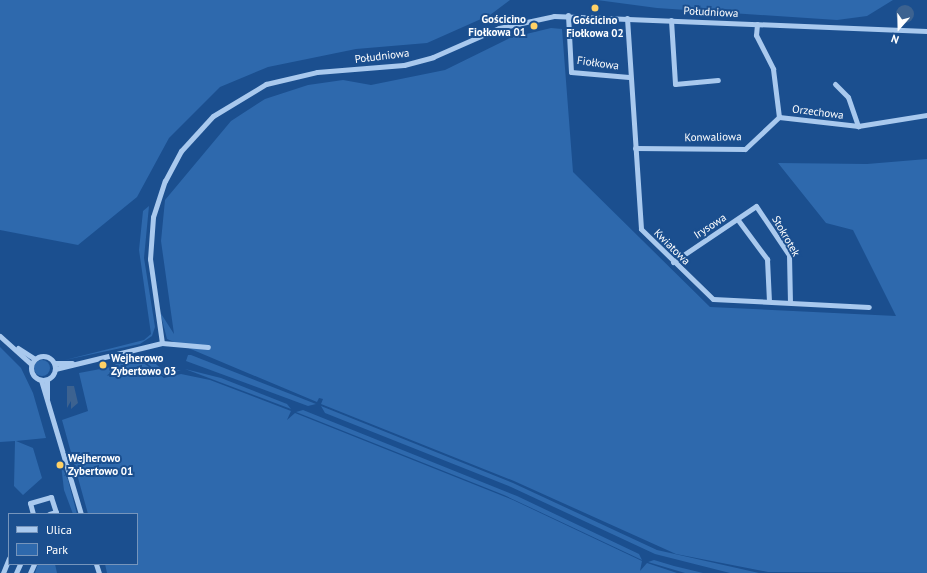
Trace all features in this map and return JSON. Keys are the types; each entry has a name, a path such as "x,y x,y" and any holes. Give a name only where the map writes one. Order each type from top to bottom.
{"street":[{"name":"Południowa","path":"162,343 150,275 152,228 163,186 181,151 213,116 250,91 302,74 404,65 510,25 568,15 927,32"},
{"name":"Fiołkowa","path":"568,15 571,72 629,77"},
{"name":"Kwiatowa","path":"627,18 629,77 636,148 641,229 673,262 713,299 790,301 869,307"},
{"path":"671,20 674,84 718,80"},
{"name":"Orzechowa","path":"756,24 756,35 773,69 779,117 858,126 927,115"},
{"path":"835,84 848,97 858,126"},
{"name":"Konwaliowa","path":"636,148 745,149 779,117"},
{"name":"Irysowa","path":"673,262 738,220 756,206"},
{"name":"Stokrotek","path":"756,206 789,255 790,301"},
{"path":"738,220 767,259 769,301"},
{"path":"0,336 35,359"},
{"path":"54,366 162,343 208,347"},
{"path":"14,346 31,364 32,374 41,380 47,380"},
{"path":"31,364 35,359 45,356 54,366"},
{"path":"47,401 47,380 54,366"},
{"path":"41,380 80,513"},
{"path":"33,513 30,503 51,497 56,512 52,513"},
{"path":"3,573 8,560"}],"green space":[{"path":"0,0 510,0 490,15 427,43 356,49 268,67 220,87 169,138 137,197 78,245 0,230"},
{"path":"597,0 893,0 867,16 837,20 657,8"},
{"path":"551,28 562,29 573,172 710,307 896,316 853,230 826,223 778,163 867,164 927,159 927,573 768,572 676,554 514,481 321,404 323,399 319,398 317,402 167,339 160,312 174,334 161,241 165,200 231,121 265,99 308,85 343,80 371,85 445,70 510,38"},
{"path":"149,206 144,258 155,327 152,336 140,344 65,360 144,340 151,334 139,250 143,211"},
{"path":"0,347 21,368 33,393 46,438 16,441 33,448 42,478 23,495 14,486 15,441 0,442"},
{"path":"127,354 149,358 165,372 181,370 164,376 142,360 116,357"},
{"path":"188,355 316,404 308,406 186,361"},
{"path":"116,359 142,362 164,378 181,374 210,380 291,411 287,420 295,413 513,500 642,561 640,571 647,563 677,573 107,573 105,565 138,565 138,513 88,513 62,420 88,411 79,373 111,367 118,363"},
{"path":"42,360 49,365 50,368 45,375 42,376 35,371 34,368 39,361"},
{"path":"185,369 221,378 287,404 291,409"},
{"path":"321,406 513,483 657,550 759,573 730,573 655,554 511,487 325,413"},
{"path":"303,410 517,496 639,554 642,560 504,495 296,412"},
{"path":"61,465 68,480 77,513 73,513 64,490"},
{"path":"654,560 703,573 685,573 648,562"},
{"path":"38,565 55,565 57,573 35,573"}],"shaded area":[{"path":"905,5 911,8 914,14 911,20 905,23 899,20 896,14 899,8"},
{"path":"67,386 74,386 78,403 71,409 71,401 67,408"}],"place":[{"name":"Gościcino Fiołkowa 02","path":"595,8"},
{"name":"Gościcino Fiołkowa 01","path":"534,26"},
{"name":"Wejherowo Zybertowo 03","path":"103,365"},
{"name":"Wejherowo Zybertowo 01","path":"60,465"}]}
